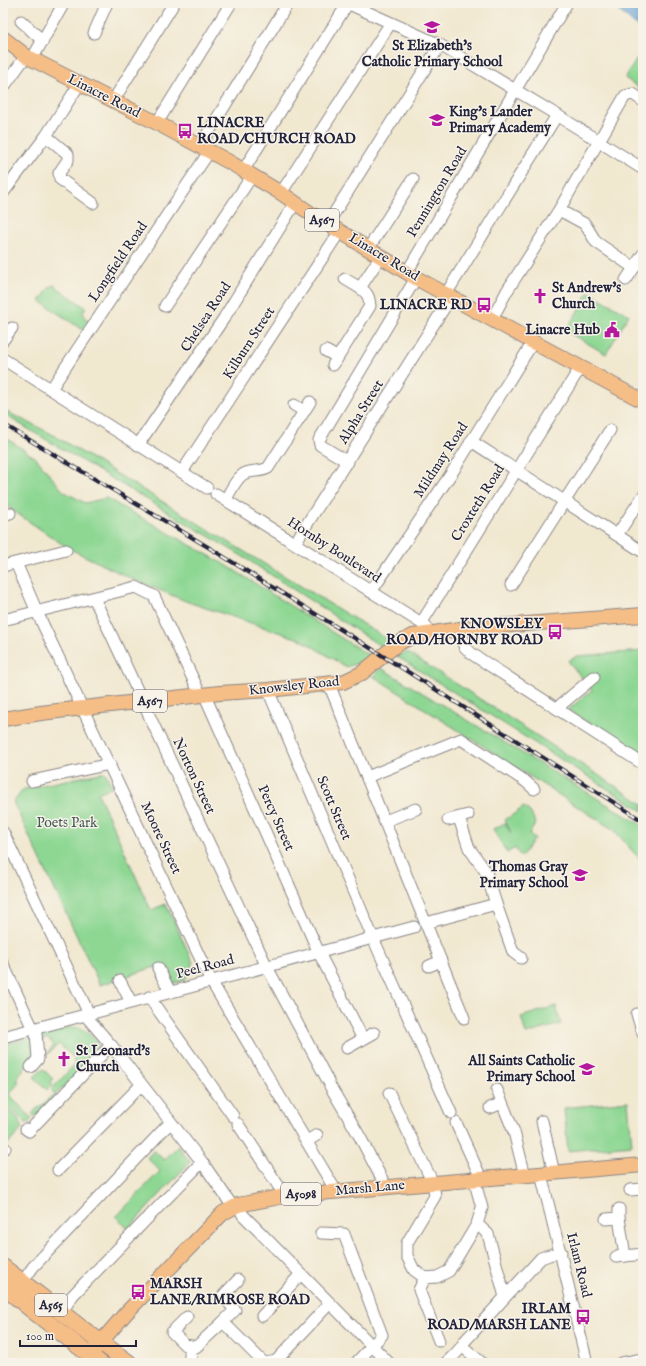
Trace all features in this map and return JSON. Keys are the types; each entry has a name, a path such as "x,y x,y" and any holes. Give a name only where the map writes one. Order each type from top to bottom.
{"highway":[{"name":"A565","path":"3,1267 61,1313 129,1363"},
{"name":"A565","path":"3,1286 95,1359"}],"main road":[{"name":"Linacre Road","path":"3,38 29,57 157,123 281,193 328,224 412,275 643,401"},
{"name":"Knowsley Road","path":"3,719 83,708 343,682 357,676 402,641 413,636 461,629 643,615"},
{"name":"Marsh Lane","path":"95,1359 100,1342 126,1313 223,1213 236,1206 285,1196 478,1178 525,1176 643,1165"}],"street":[{"path":"3,88 43,41 64,3"},
{"path":"94,33 107,3"},
{"path":"113,101 174,3"},
{"path":"157,123 231,3"},
{"name":"Longfield Road","path":"51,389 205,149 288,3"},
{"path":"165,306 248,174 347,3 390,24 440,45 557,115 643,169"},
{"name":"Pennington Road","path":"348,462 320,445 319,440 515,90 567,3"},
{"path":"21,21 43,41"},
{"path":"281,193 390,24"},
{"path":"328,224 440,45"},
{"path":"3,193 46,136 80,83"},
{"path":"492,319 507,291 559,210 625,96 633,94 643,101"},
{"name":"Alpha Street","path":"295,543 348,462 557,115"},
{"path":"46,136 68,154 68,160 59,173 60,179 92,203"},
{"path":"368,249 413,179"},
{"name":"Chelsea Road","path":"138,445 224,318 295,203"},
{"path":"559,210 585,224 596,242 634,268"},
{"name":"Kilburn Street","path":"182,472 340,231"},
{"path":"626,280 643,254"},
{"path":"360,288 381,256"},
{"path":"326,351 335,361 370,306 369,297 366,292 345,279"},
{"path":"3,340 12,328"},
{"name":"Mildmay Road","path":"371,592 453,471 475,444 533,342"},
{"name":"Hornby Boulevard","path":"3,359 371,592 422,622 435,633"},
{"name":"Croxteth Road","path":"422,622 580,368"},
{"path":"216,493 244,473 263,471 268,468 307,407 294,405"},
{"path":"511,585 610,430"},
{"path":"475,444 643,552"},
{"path":"617,535 643,496"},
{"path":"3,566 66,550"},
{"name":"Moore Street","path":"16,563 37,612 211,981 336,1191"},
{"name":"Percy Street","path":"94,598 136,587 154,596 203,696 318,953 363,1039"},
{"path":"3,620 94,598"},
{"name":"Norton Street","path":"94,598 267,967 386,1187"},
{"path":"461,629 464,646 472,654 643,764"},
{"path":"557,708 594,677"},
{"path":"329,684 464,1018"},
{"name":"Scott Street","path":"268,690 373,938 454,1118 478,1178 482,1208 477,1224 449,1271 437,1277 425,1278"},
{"path":"367,778 461,738 534,789"},
{"path":"32,781 110,764"},
{"path":"385,821 416,809"},
{"path":"458,818 469,848 486,872 513,952 521,958"},
{"path":"3,832 87,1014 94,1025 243,1215 329,1304 389,1363"},
{"path":"426,923 496,904"},
{"name":"Peel Road","path":"3,1037 414,927"},
{"path":"429,966 441,961"},
{"path":"3,964 36,1033 38,1059 31,1067"},
{"path":"158,968 170,992"},
{"path":"120,981 131,1002"},
{"path":"149,997 236,1120 285,1196"},
{"path":"636,1014 643,1034"},
{"path":"347,1048 374,1033"},
{"path":"26,1129 29,1131 111,1045"},
{"path":"58,1170 141,1085"},
{"path":"497,1090 514,1132 525,1176"},
{"path":"389,1093 433,1183 435,1196 407,1243 407,1256 414,1270 425,1278 419,1290 439,1341"},
{"path":"490,1108 502,1103"},
{"name":"Irlam Road","path":"542,1121 548,1174 561,1252 587,1363"},
{"path":"22,1283 33,1267 171,1123"},
{"path":"307,1141 317,1135"},
{"path":"61,1313 73,1294 202,1162"},
{"path":"630,1190 643,1189"},
{"path":"606,1219 619,1214 621,1256 643,1254"},
{"path":"477,1224 488,1234 505,1297"},
{"path":"321,1233 344,1234 382,1335 356,1363"},
{"path":"446,1363 459,1349 462,1348 464,1342 541,1258 561,1252"},
{"path":"262,1316 301,1274"},
{"path":"187,1317 172,1332 185,1345 196,1347 235,1310 223,1296 238,1280"},
{"path":"223,1322 268,1362 329,1304"},
{"path":"190,1346 190,1356 193,1363"},
{"path":"462,1348 463,1347 482,1363"},
{"path":"622,1363 643,1359"}],"green space":[{"path":"643,49 643,91 625,78"},
{"path":"54,285 86,308 83,311 85,318 89,321 83,330 40,301 50,287"},
{"path":"589,292 629,315 606,354 566,331"},
{"path":"3,410 50,433 389,640 382,647 242,556 3,414"},
{"path":"3,436 36,458 63,491 85,503 106,498 226,565 370,656 362,662 346,667 302,640 188,602 130,578 68,548 12,510 3,501"},
{"path":"643,651 643,758 568,710 592,690 568,661 577,656"},
{"path":"407,652 643,804 643,811 396,656"},
{"path":"381,668 643,826 643,863 614,830 373,676"},
{"name":"Poets Park","path":"105,772 112,787 98,793 151,910 166,904 193,962 185,980 171,984 161,965 100,985 13,802 24,789"},
{"path":"524,807 530,812 536,823 529,834 535,838 521,857 515,848 507,853 493,829 505,823 511,833 505,820"},
{"path":"556,1006 561,1024 526,1034 521,1017"},
{"path":"71,1027 79,1028 90,1034 98,1043 98,1049 35,1117 32,1114 38,1107 39,1108 52,1095 53,1096 55,1094 51,1090 75,1064 73,1061 75,1059 59,1044 44,1057 54,1045 47,1038 42,1041 39,1035"},
{"path":"32,1037 37,1054 18,1076 18,1084 9,1094 32,1119 27,1124 3,1101 3,1045"},
{"path":"43,1069 53,1079 50,1081 53,1084 47,1090 34,1077"},
{"path":"628,1101 632,1145 568,1151 564,1108"},
{"path":"3,1104 18,1118 22,1129 7,1145 3,1141"},
{"path":"178,1146 190,1162 128,1229 116,1217 160,1171 147,1158 154,1150 164,1160"}],"water":[{"path":"610,3 633,3 643,12 643,32"}],"railway":[{"path":"3,424 208,547 643,821"}],"place":[{"name":"St Elizabeth's Catholic Primary School","path":"432,27"},
{"name":"King's Lander Primary Academy","path":"437,120"},
{"name":"LINACRE ROAD/CHURCH ROAD","path":"185,131"},
{"name":"St Andrew's Church","path":"540,296"},
{"name":"LINACRE RD","path":"484,305"},
{"name":"Linacre Hub","path":"612,330"},
{"name":"KNOWSLEY ROAD/HORNBY ROAD","path":"555,632"},
{"name":"Thomas Gray Primary School","path":"580,875"},
{"name":"St Leonard's Church","path":"64,1059"},
{"name":"All Saints Catholic Primary School","path":"587,1069"},
{"name":"MARSH LANE/RIMROSE ROAD","path":"138,1292"},
{"name":"IRLAM ROAD/MARSH LANE","path":"583,1317"}]}
